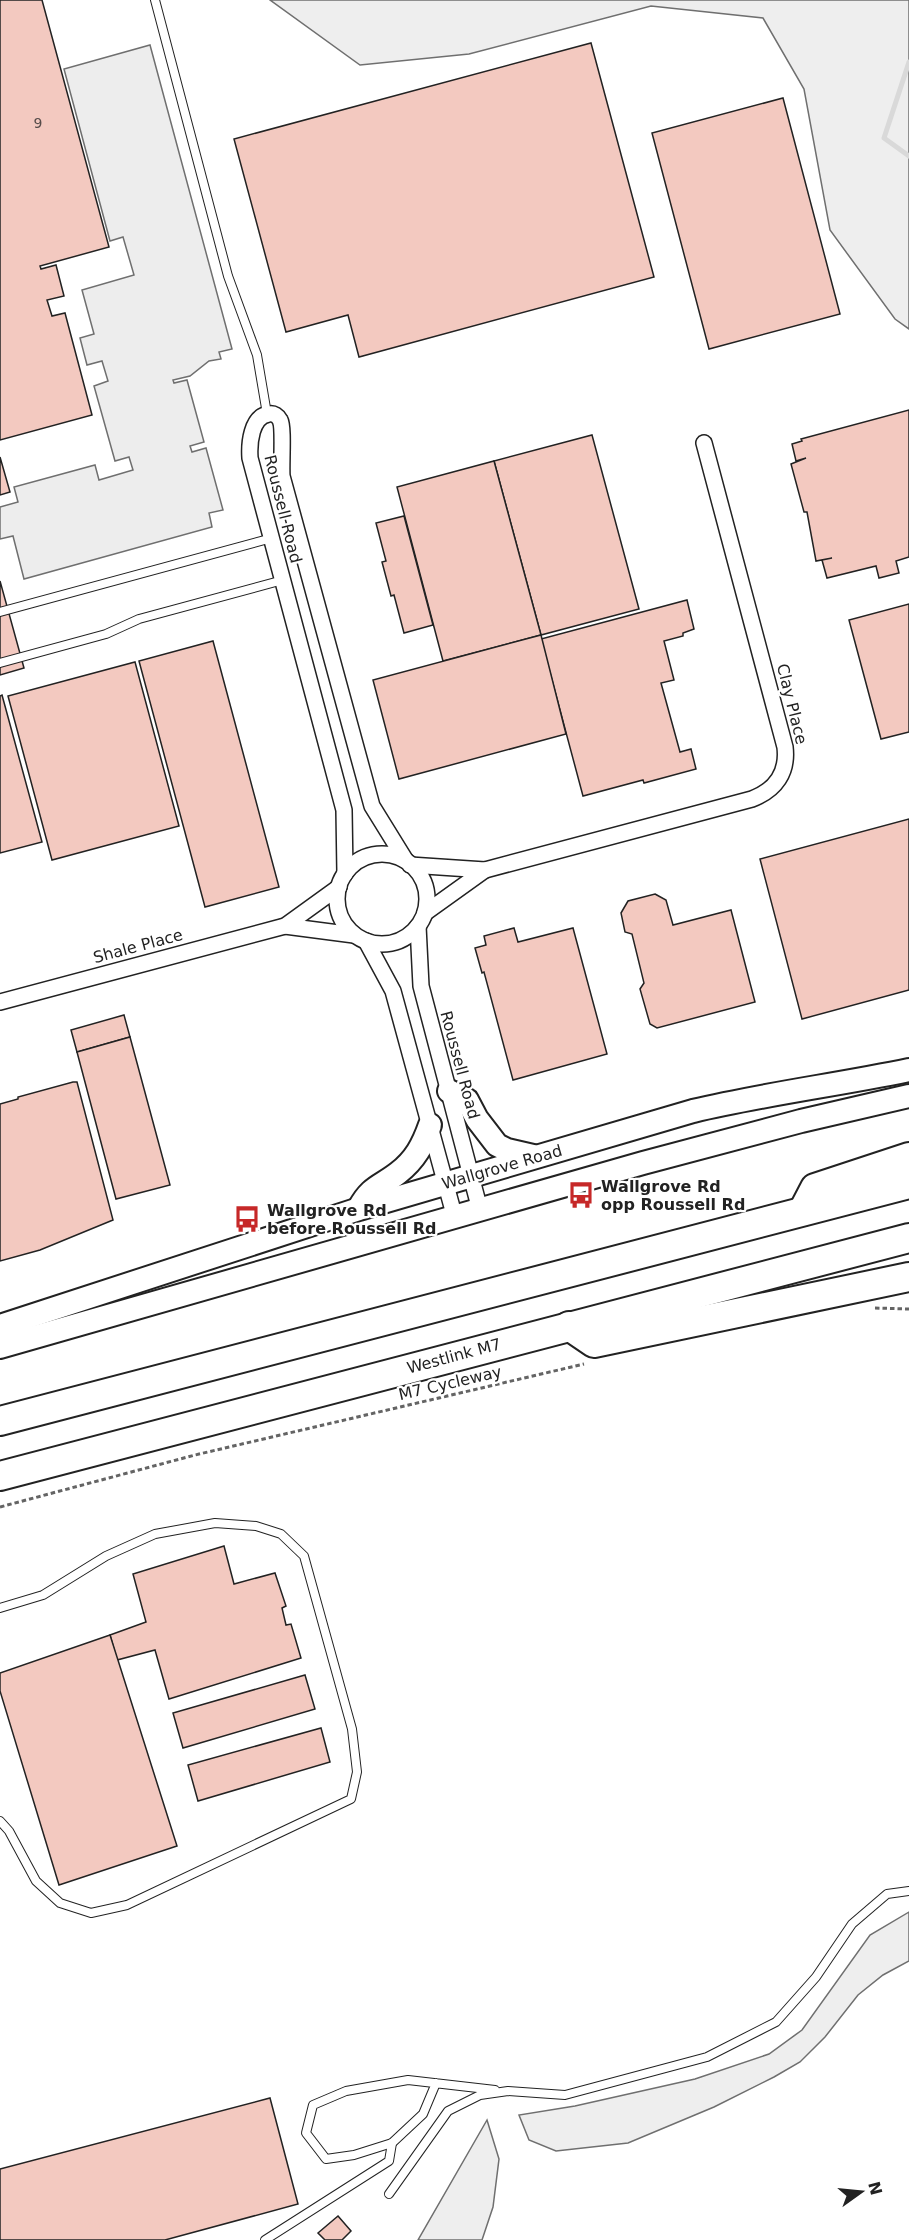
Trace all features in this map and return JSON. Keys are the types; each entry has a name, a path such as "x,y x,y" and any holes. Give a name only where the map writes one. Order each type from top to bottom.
{"highway":[{"path":"803,1211 815,1188 909,1157"},
{"path":"0,1421 909,1184"},
{"name":"Westlink M7","path":"0,1476 909,1238"},
{"path":"568,1326 594,1343 909,1277"}],"main road":[{"name":"Wallgrove Road","path":"0,1326 359,1209 721,1104 909,1070"},
{"path":"449,1091 467,1100 497,1145 507,1150 537,1156"},
{"path":"0,1347 686,1151 909,1096"},
{"path":"359,1209 367,1192 400,1172 415,1156 423,1145 430,1125"}],"street":[{"name":"Roussell Road","path":"342,880 344,810 250,458 249,445 254,428 260,418 267,414 274,414 281,421 283,428 282,476 372,806 408,863"},
{"name":"Clay Place","path":"408,863 485,870 752,799 769,790 779,779 785,765 785,747 704,443"},
{"path":"360,938 377,944 400,941 421,919 427,900 425,886 419,874 408,863 395,856 372,855 362,859 342,880 337,900 339,913 345,925 360,938 393,991 455,1218"},
{"name":"Clay Place","path":"421,919 485,870"},
{"name":"Shale Place","path":"0,1002 285,926 342,880"},
{"name":"Roussell Road","path":"421,919 421,986 480,1210"},
{"name":"Shale Place","path":"285,926 360,938"}],"lane":[{"path":"155,0 228,276 257,354 267,414"},
{"path":"0,612 272,538"},
{"path":"0,663 106,634 139,619 283,580"},
{"path":"0,1608 43,1594 106,1556 155,1534 215,1523 256,1526 281,1534 304,1556 352,1730 357,1772 351,1799 127,1905 91,1913 60,1903 36,1881 9,1832 0,1821"},
{"path":"436,2083 423,2114 392,2143 354,2155 326,2159 306,2133 313,2105 345,2091 408,2079 565,2095 707,2056 776,2022 816,1977 852,1924 887,1893 909,1891"},
{"path":"389,2194 448,2111 480,2095 508,2091"},
{"path":"265,2240 389,2162 392,2143"}],"path":[{"path":"867,1308 909,1309"},
{"name":"M7 Cycleway","path":"0,1507 195,1455 589,1363"}],"shaded area":[{"path":"270,0 909,0 909,329 895,319 830,230 804,89 763,18 651,6 469,54 360,65"},
{"path":"150,45 232,349 219,352 221,359 209,361 190,376 173,380 174,383 187,380 204,442 190,446 192,452 206,448 223,510 209,513 212,527 24,579 13,536 0,539 0,507 18,502 14,487 95,465 99,480 133,470 129,457 115,461 94,386 108,381 102,361 87,365 80,338 94,334 82,290 134,275 123,237 110,241 64,69"},
{"path":"909,1912 909,1961 883,1975 858,1995 825,2037 800,2062 714,2107 628,2143 556,2151 529,2140 519,2115 575,2106 695,2079 769,2054 802,2030 870,1935"},
{"path":"487,2120 499,2159 493,2207 482,2240 418,2240"}],"building":[{"path":"0,0 42,0 109,247 40,266 41,269 56,265 64,296 47,300 52,316 65,313 92,415 0,440"},
{"path":"591,43 654,277 359,357 348,315 286,332 234,139"},
{"path":"783,98 840,314 709,349 652,133"},
{"path":"909,410 909,557 896,561 899,573 879,578 876,566 827,578 822,560 832,558 816,561 807,512 804,512 791,464 806,458 796,461 792,444 802,441 801,439"},
{"path":"592,435 639,609 541,635 494,461"},
{"path":"0,457 10,492 0,495"},
{"path":"494,461 541,635 443,661 397,487"},
{"path":"404,516 433,625 404,633 382,562 386,561 376,523"},
{"path":"0,581 24,668 0,675"},
{"path":"687,600 694,629 683,633 683,636 664,641 674,680 661,683 680,752 691,749 696,769 583,796 541,639"},
{"path":"909,604 909,732 881,739 849,620"},
{"path":"541,635 566,734 399,779 373,680"},
{"path":"213,641 279,887 205,907 139,661"},
{"path":"135,662 179,826 52,860 8,696"},
{"path":"2,695 42,842 0,853 0,696"},
{"path":"909,819 909,990 802,1019 760,859"},
{"path":"655,894 666,900 673,925 731,910 755,1002 657,1028 650,1024 640,989 644,983 632,934 625,932 621,913 628,901"},
{"path":"514,928 518,942 573,928 607,1054 513,1080 484,972 482,973 475,948 486,945 484,936"},
{"path":"124,1015 130,1037 77,1052 71,1030"},
{"path":"130,1037 170,1185 116,1199 77,1052"},
{"path":"77,1082 113,1220 40,1250 0,1261 0,1104"},
{"path":"224,1546 234,1584 275,1573 286,1606 282,1608 286,1625 291,1624 301,1658 169,1699 155,1650 117,1660 110,1635 146,1622 133,1574"},
{"path":"110,1635 177,1846 59,1885 0,1691 0,1673"},
{"path":"305,1675 315,1709 183,1748 173,1713"},
{"path":"321,1728 330,1762 198,1801 188,1765"},
{"path":"270,2098 298,2204 165,2240 0,2240 0,2169"},
{"path":"338,2216 351,2231 342,2240 325,2240 318,2233"}],"waterway":[{"path":"909,62 884,138 909,156"}],"place":[{"name":"Wallgrove Rd opp Roussell Rd","path":"581,1195"},
{"name":"Wallgrove Rd before Roussell Rd","path":"247,1219"}]}
